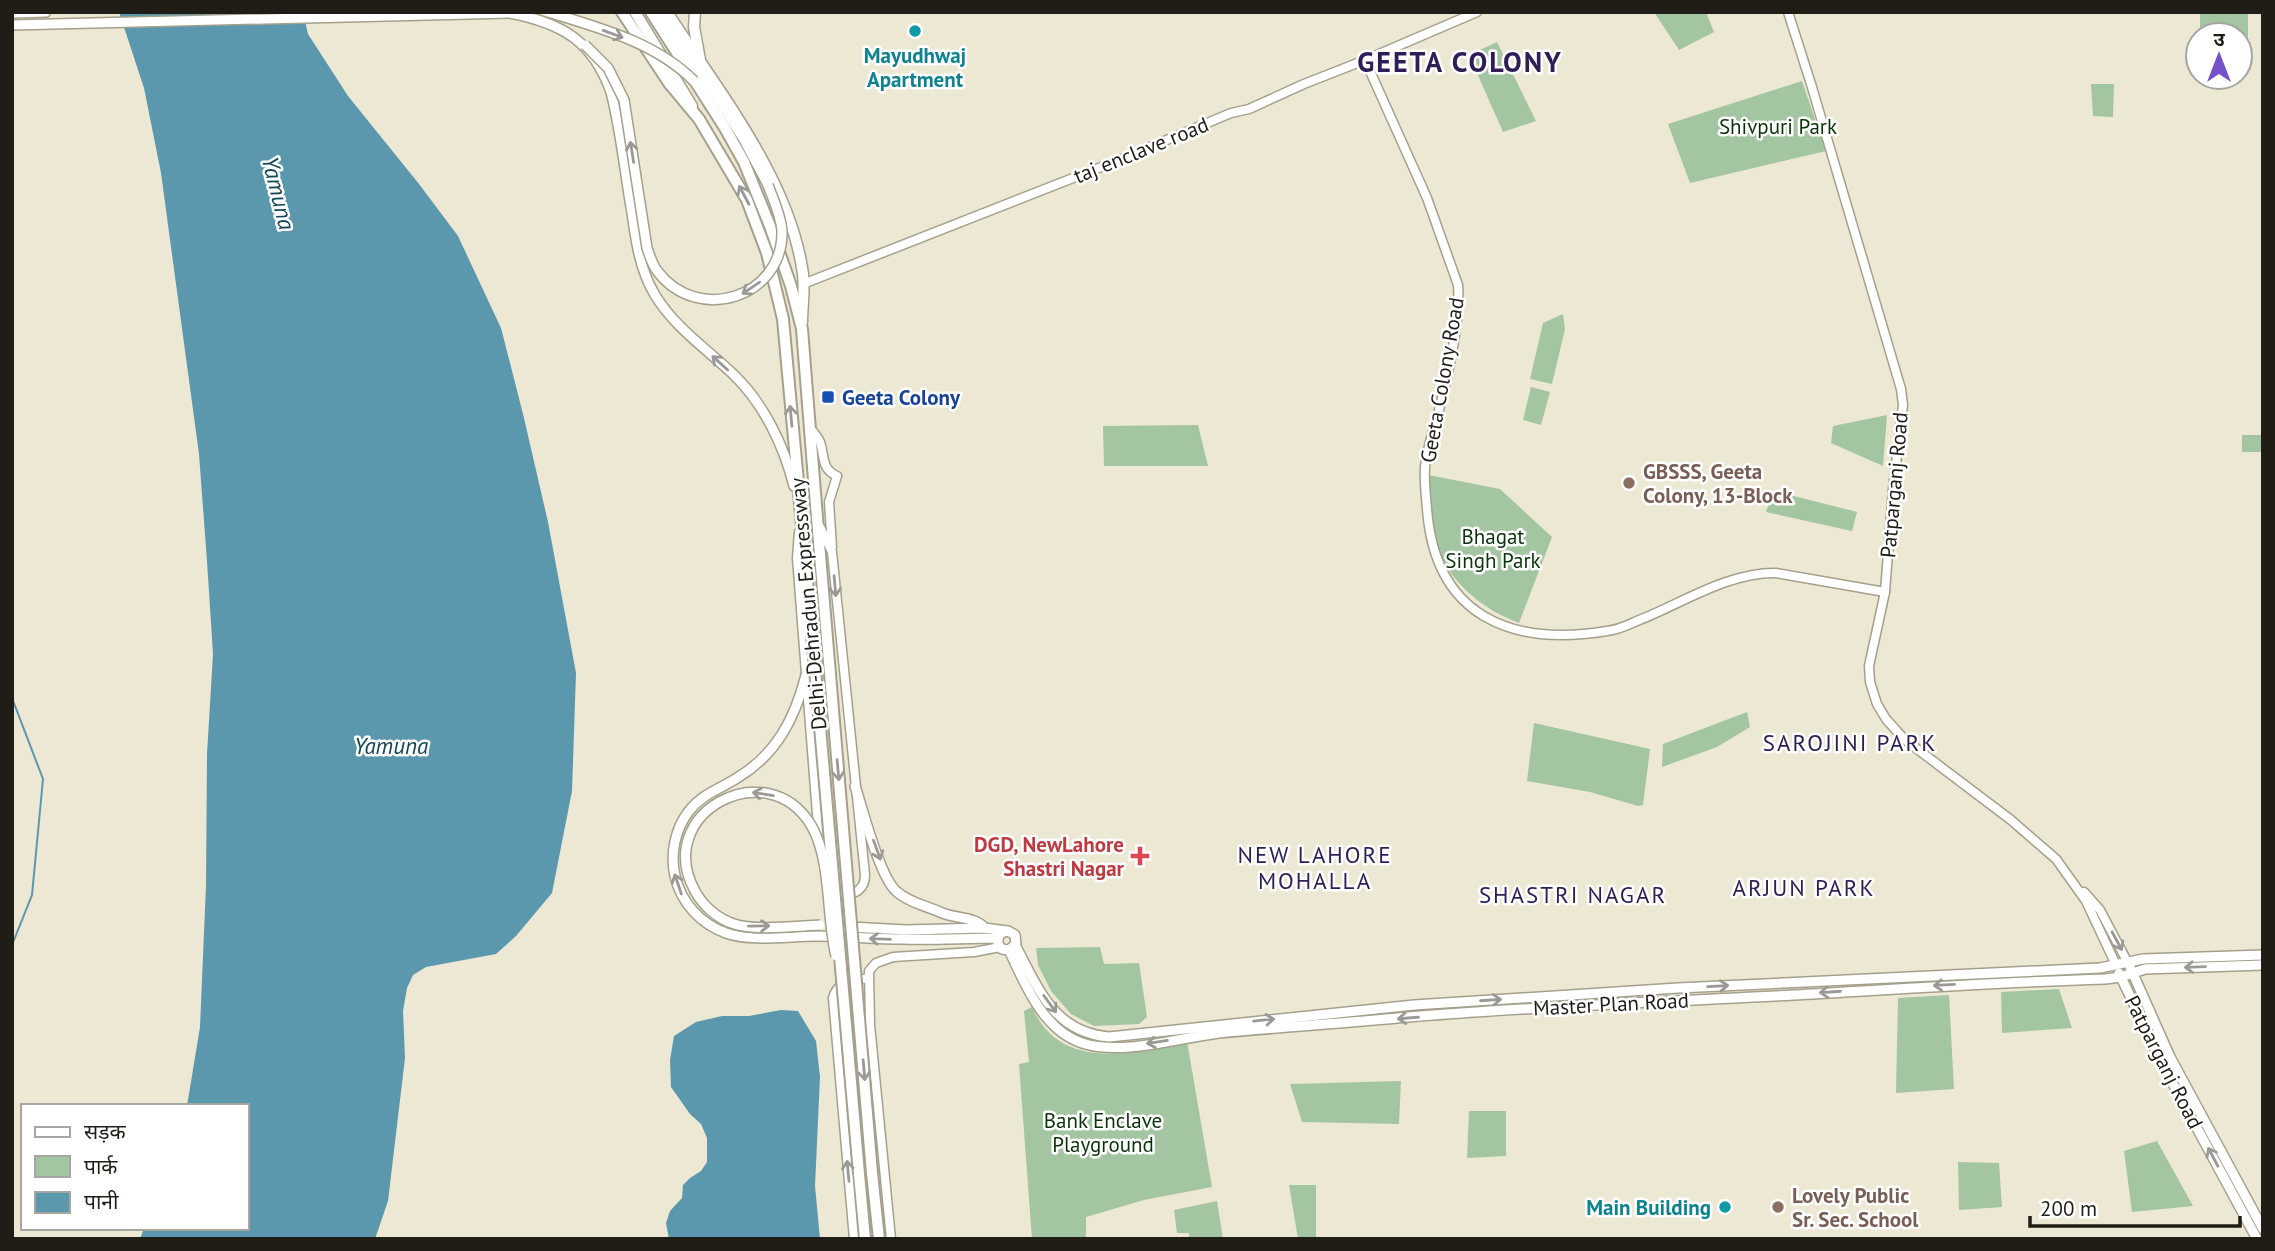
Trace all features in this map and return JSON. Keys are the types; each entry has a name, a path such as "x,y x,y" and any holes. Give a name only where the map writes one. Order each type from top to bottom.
{"highway":[{"name":"Delhi-Dehradun Expressway","path":"622,12 634,18 669,83 699,119 747,200 767,253 783,319 865,1239"},
{"name":"Delhi-Dehradun Expressway","path":"650,12 744,162 791,286 802,328 879,1239"}],"main road":[{"path":"12,13 46,12"},
{"path":"548,12 648,47 667,58 694,81"},
{"path":"12,25 510,13 556,27 585,45 608,68 624,100 647,248 654,266 676,289 698,298 722,300 746,293 766,276 775,262 781,240 780,219 768,185 743,138 661,12"},
{"path":"667,12 745,132 777,189 800,257 803,284 802,328"},
{"path":"695,12 694,27 701,64"},
{"path":"585,45 603,74 613,100 638,250 650,285 661,304 681,328 736,377 756,402 776,436 789,466 800,510"},
{"path":"806,675 799,702 783,734 761,761 735,780 708,794 689,811 680,826 674,843 674,869 685,901 696,915 718,930 743,937 820,936 902,940 1005,945 1015,935 1008,931 985,928 906,930 820,925 743,927 728,922 708,908 697,895 690,880 686,855 692,831 706,811 727,797 759,792 782,799 796,807 807,819 818,841 826,880 832,941 842,976"},
{"path":"855,786 888,881 894,889 909,900 948,916 974,920 985,928"},
{"path":"1008,931 1001,933 1005,945 1059,1016 1081,1032 1109,1037 1176,1025 1414,1005 1703,986 2100,968 2143,959 2263,955"},
{"name":"Master Plan Road","path":"1005,945 1030,992 1053,1025 1062,1033 1083,1043 1126,1047 1222,1033 1506,1010 2121,977 2145,969 2263,965"},
{"path":"2128,962 2170,1057 2263,1229"},
{"name":"Patparganj Road","path":"2116,965 2164,1067 2257,1239"}],"street":[{"path":"634,18 650,12"},
{"name":"taj enclave road","path":"803,284 1231,113 1249,109 1477,12"},
{"name":"Patparganj Road","path":"1788,12 1901,389 1903,405 1885,592 1869,666 1873,693 1886,719 1904,739 2011,820 2056,859 2097,905 2128,962"},
{"name":"Geeta Colony Road","path":"1365,60 1427,198 1458,285 1460,298 1451,351 1425,468 1430,539 1436,559 1451,587 1470,606 1493,622 1517,631 1554,636 1612,631 1722,584 1765,572 1885,592"},
{"path":"800,510 797,558 821,856 835,888 847,894 858,891 865,879 832,552 829,502 837,476 825,466 820,440 810,428"},
{"path":"817,521 832,552"},
{"name":"Patparganj Road","path":"2075,883 2116,965"},
{"path":"891,1239 868,978 872,966 882,960 1005,945"},
{"path":"854,1239 833,998 835,991 845,982 868,978"}],"green space":[{"path":"1654,12 1706,12 1714,32 1679,50"},
{"path":"2200,12 2248,12 2248,21 2200,21"},
{"path":"1497,42 1536,121 1503,132 1469,55"},
{"name":"Shivpuri Park","path":"1802,81 1826,151 1690,183 1668,124"},
{"path":"2091,84 2114,84 2113,117 2093,116"},
{"path":"1563,314 1565,329 1552,384 1530,379 1543,323"},
{"path":"1531,387 1550,392 1541,425 1523,420"},
{"path":"1887,415 1883,466 1831,443 1833,426"},
{"path":"1198,425 1208,466 1104,466 1103,426"},
{"path":"2242,435 2263,435 2263,452 2242,452"},
{"name":"Bhagat Singh Park","path":"1428,475 1500,489 1552,537 1519,623 1492,610 1468,592 1457,581 1440,555 1433,533"},
{"path":"1774,491 1857,512 1852,531 1766,512"},
{"path":"1747,712 1750,727 1717,747 1662,767 1663,744"},
{"path":"1534,723 1650,749 1643,805 1527,781"},
{"path":"1100,947 1104,964 1139,963 1147,1017 1139,1024 1094,1026 1071,1014 1051,991 1038,965 1036,948"},
{"path":"2059,989 2072,1028 2002,1033 2001,992"},
{"path":"1949,995 1954,1089 1896,1093 1898,998"},
{"name":"Bank Enclave Playground","path":"1032,1007 1045,1028 1061,1042 1079,1050 1121,1053 1187,1041 1212,1187 1144,1200 1086,1217 1086,1239 1032,1239 1019,1064 1029,1062 1024,1011"},
{"path":"1401,1081 1399,1124 1302,1122 1290,1084"},
{"path":"1469,1111 1506,1111 1506,1156 1467,1158"},
{"path":"2157,1141 2193,1206 2132,1212 2124,1151"},
{"path":"1958,1162 1999,1163 2002,1207 1959,1210"},
{"path":"1289,1185 1316,1185 1316,1239 1298,1239"},
{"path":"1217,1201 1223,1239 1189,1239 1189,1233 1177,1233 1174,1210"}],"water":[{"name":"Yamuna","path":"119,12 303,12 308,34 348,96 458,236 501,328 548,522 576,673 572,791 552,893 516,936 496,954 426,967 413,975 407,988 403,1011 405,1058 388,1201 375,1239 140,1239 143,1230 248,1230 248,1104 187,1104 200,1027 206,886 207,754 213,654 199,454 161,173 144,88"},
{"path":"781,1010 798,1011 816,1041 820,1077 815,1186 820,1239 669,1239 666,1223 670,1211 682,1198 683,1185 701,1171 707,1162 707,1138 701,1124 690,1114 671,1087 670,1060 674,1036 696,1022 722,1016 749,1016"}],"waterway":[{"path":"12,698 43,779 32,895 12,945"}],"place":[{"name":"Mayudhwaj Apartment","path":"915,31"},
{"name":"Geeta Colony","path":"828,397"},
{"name":"GBSSS, Geeta Colony, 13-Block","path":"1629,483"},
{"name":"DGD, NewLahore Shastri Nagar","path":"1140,856"},
{"name":"Main Building","path":"1725,1207"},
{"name":"Lovely Public Sr. Sec. School","path":"1778,1207"}],"district":[{"name":"GEETA COLONY","path":"1460,61"},
{"name":"SAROJINI PARK","path":"1850,742"},
{"name":"NEW LAHORE MOHALLA","path":"1315,867"},
{"name":"ARJUN PARK","path":"1804,887"},
{"name":"SHASTRI NAGAR","path":"1573,894"}]}
